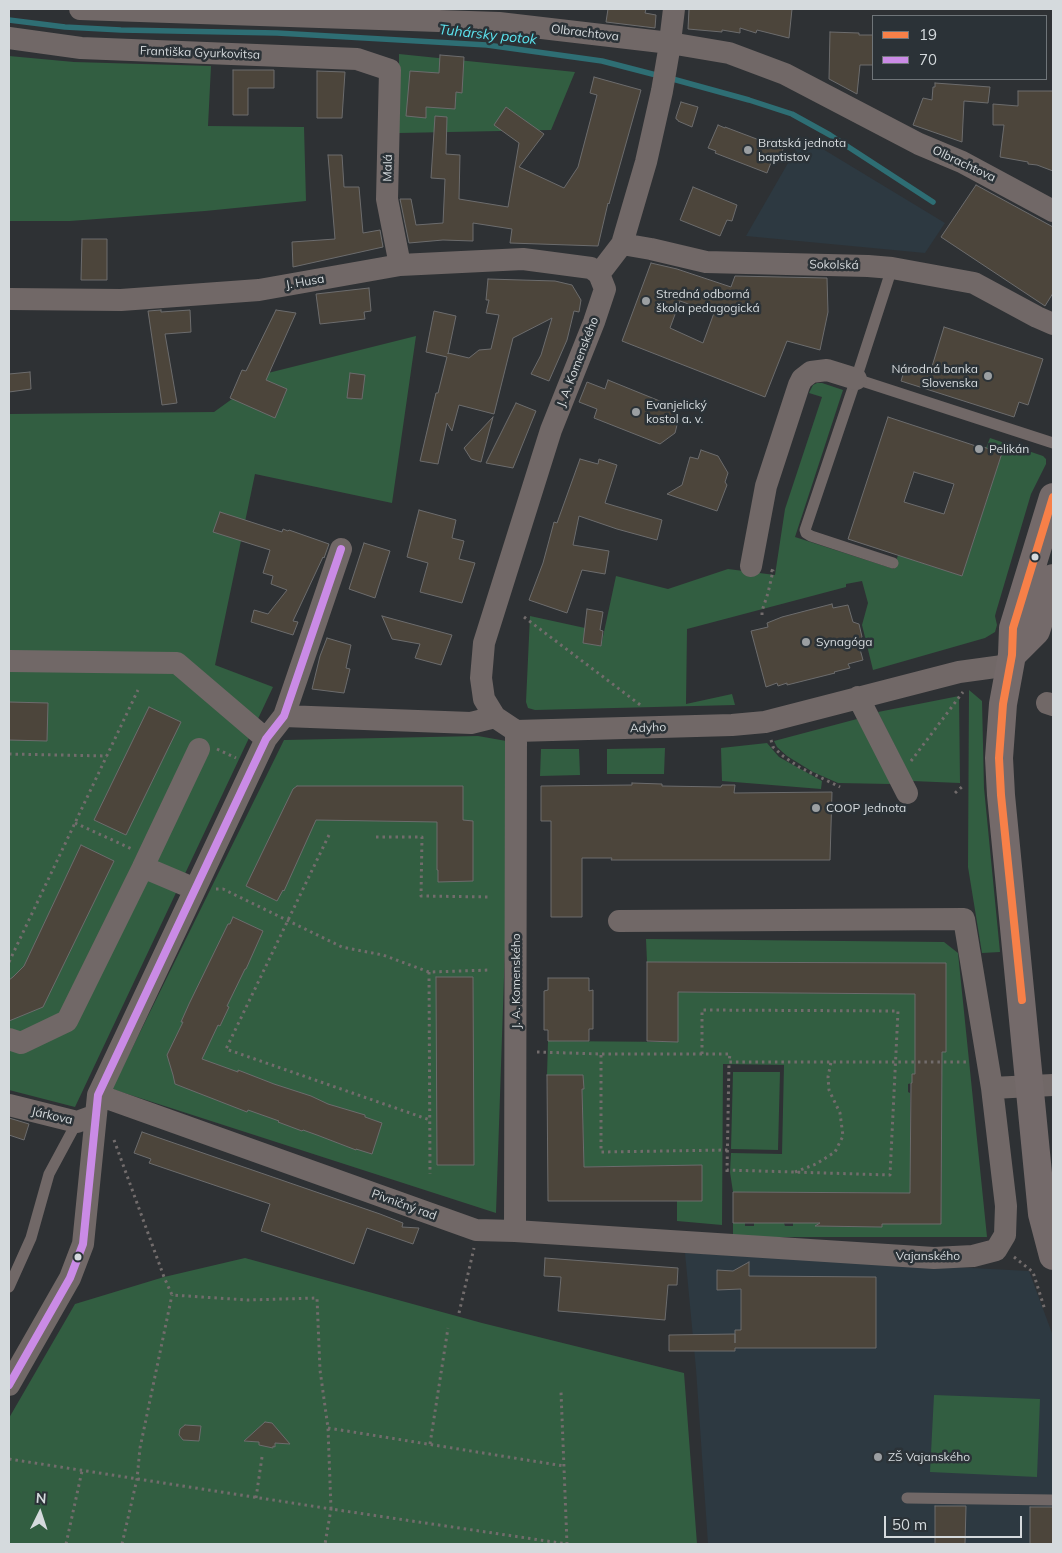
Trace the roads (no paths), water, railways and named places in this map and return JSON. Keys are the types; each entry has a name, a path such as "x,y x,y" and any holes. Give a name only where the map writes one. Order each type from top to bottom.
{"main road":[{"path":"1053,497 1013,628 1011,660 1003,704 1000,749 1000,788 1042,1086 1042,1214 1053,1256"},
{"path":"1011,660 1036,631 1053,578"}],"street":[{"name":"Olbrachtova","path":"80,9 499,23 729,53 785,74 919,144 962,162 1053,211"},
{"path":"599,274 622,244 646,162 662,91 674,9"},
{"name":"Františka Gyurkovitsa","path":"9,38 81,48 358,60 390,70"},
{"name":"Malá","path":"390,70 387,199 400,265"},
{"name":"Sokolská","path":"622,244 706,262 868,266 892,268 974,283 1045,321 1053,335"},
{"name":"J. Husa","path":"9,299 121,300 259,290 400,265 523,259 591,268 599,274"},
{"name":"J. A. Komenského","path":"495,717 484,700 481,678 484,643 551,430 594,322 605,289 599,274"},
{"path":"751,566 766,486 802,379 811,372 827,370 856,379"},
{"path":"9,1385 70,1278 83,1244 90,1111 266,739 284,716 341,549"},
{"name":"Adyho","path":"516,731 732,725 765,722 858,697 1011,660"},
{"path":"9,661 177,663 266,739"},
{"path":"858,697 903,786"},
{"path":"284,716 471,723 495,717 516,731"},
{"name":"J. A. Komenského","path":"515,1231 516,731"},
{"path":"9,1039 22,1042 67,1021 140,859 205,748"},
{"path":"140,859 195,889"},
{"path":"619,921 964,919 992,1088 1042,1086"},
{"name":"Vajanského","path":"724,1245 934,1258 973,1256 996,1250 1005,1235 1006,1206 992,1088"},
{"name":"Járkova","path":"9,1105 90,1111"},
{"name":"Pivničný rad","path":"90,1111 476,1230 724,1245"}],"lane":[{"path":"892,268 805,530 811,536 893,563"},
{"path":"856,379 1053,443"},
{"path":"9,1287 31,1238 49,1174 90,1111"},
{"path":"907,1498 1053,1500"}],"waterway":[{"name":"Tuhársky potok","path":"9,20 65,27 121,30 277,33 487,45 602,61 660,76"},
{"name":"Tuhársky potok","path":"669,78 792,114 830,135 933,202"}],"place":[{"name":"Bratská jednota baptistov","path":"748,150"},
{"name":"Stredná odborná škola pedagogická","path":"646,301"},
{"name":"Národná banka Slovenska","path":"988,376"},
{"name":"Evanjelický kostol a. v.","path":"636,412"},
{"name":"Pelikán","path":"979,449"},
{"name":"Synagóga","path":"806,642"},
{"name":"COOP Jednota","path":"816,808"},
{"name":"ZŠ Vajanského","path":"878,1457"}]}
